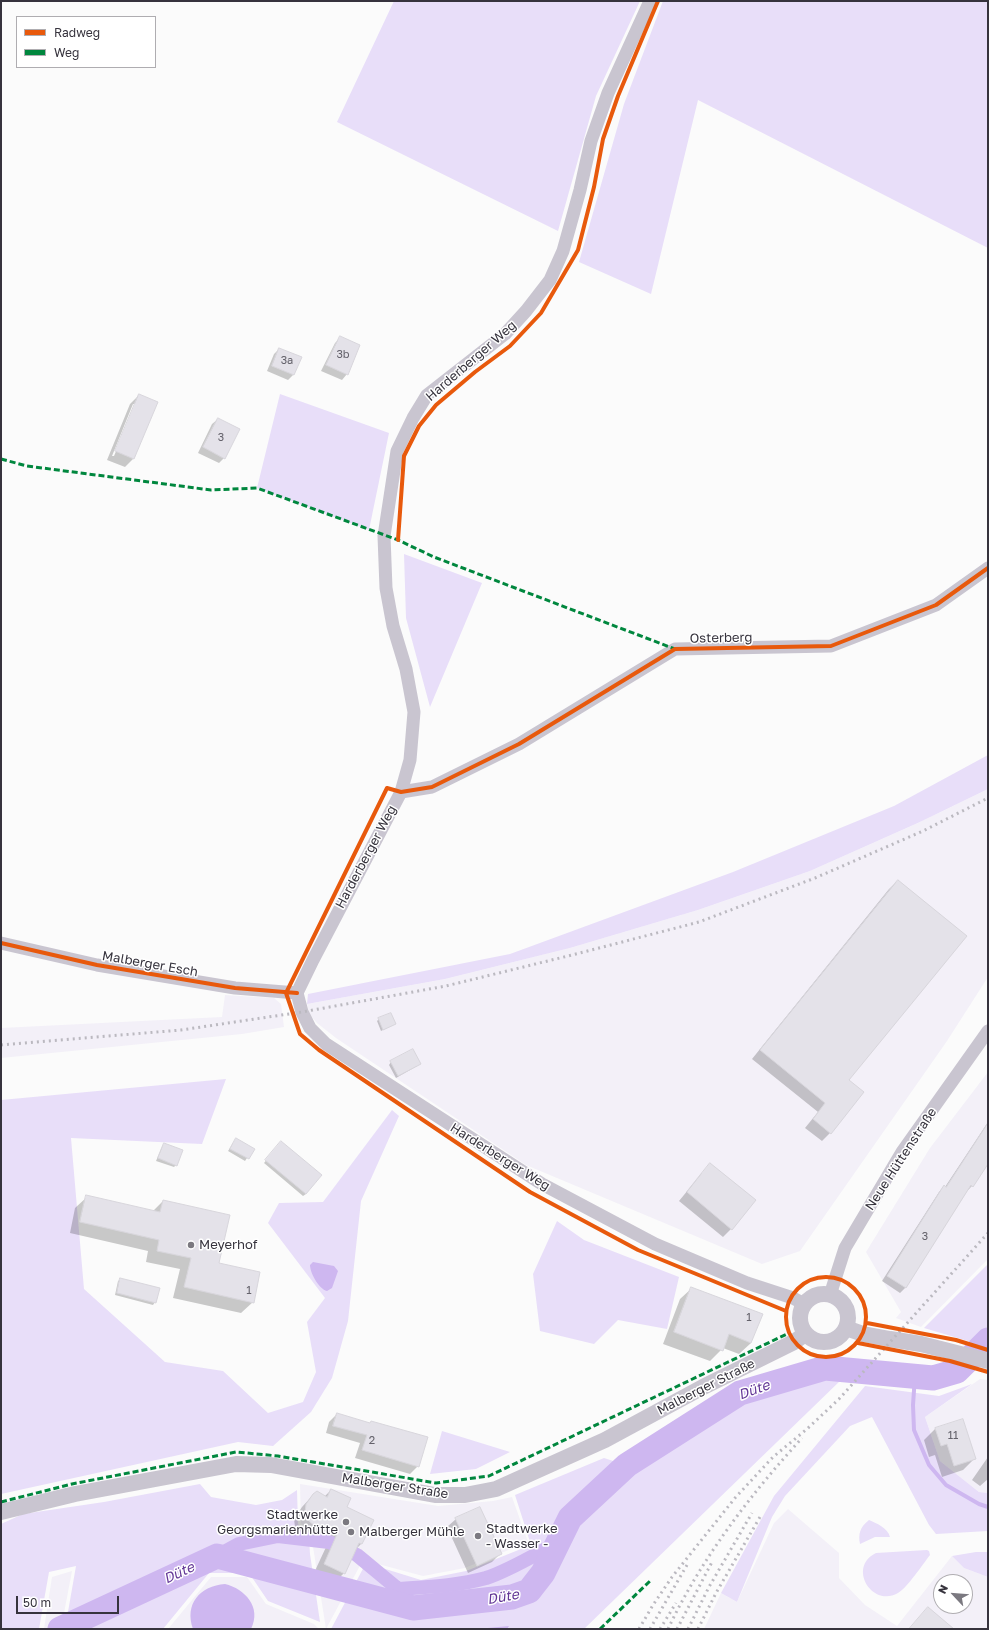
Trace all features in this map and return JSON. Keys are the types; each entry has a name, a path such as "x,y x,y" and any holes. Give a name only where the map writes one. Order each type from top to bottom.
{"street":[{"name":"Harderberger Weg","path":"650,1 608,93 591,141 580,190 562,250 550,280 526,312 505,334 427,395 413,418 397,451 384,536 386,588 393,626 406,669 414,712 410,760 400,792 297,993 302,1012 310,1028 326,1044 542,1184 655,1244 747,1283 793,1298 804,1304"},
{"name":"Osterberg","path":"400,792 432,787 519,744 674,649 831,646 936,605 988,568"},
{"name":"Malberger Esch","path":"1,943 97,965 235,988 297,993"},
{"name":"Neue Hüttenstraße","path":"830,1295 845,1248 898,1159 988,1031"},
{"path":"816,1295 830,1295 839,1299 844,1305 847,1312 846,1328 842,1335 835,1340 819,1342 811,1339 805,1334 799,1319 800,1312 804,1304 816,1295"},
{"path":"846,1328 883,1338 921,1344 988,1361"},
{"name":"Malberger Straße","path":"1,1512 76,1494 236,1464 271,1465 436,1495 465,1495 496,1489 605,1440 703,1387 794,1342 805,1334"}],"shaded area":[{"path":"394,1 640,1 596,96 558,231 337,122"},
{"path":"663,1 988,1 988,248 698,100 651,294 579,262 624,104"},
{"path":"280,394 389,433 369,530 257,488"},
{"path":"404,554 482,583 430,707 406,618"},
{"path":"988,755 988,789 920,822 810,871 698,910 570,948 445,979 307,1004 308,994 510,954 733,872 894,806"},
{"path":"988,789 988,977 947,1041 800,1251 762,1264 526,1165 336,1038 317,1023 310,1015 307,1004 445,979 570,948 698,910 810,871 920,822"},
{"path":"225,995 274,998 281,1004 284,1027 242,1034 1,1058 1,1028 222,1017"},
{"path":"988,1072 988,1259 921,1327 896,1318 901,1312 866,1252 930,1148"},
{"path":"226,1079 202,1144 71,1138 84,1289 165,1362 223,1371 268,1413 303,1402 316,1372 307,1322 325,1298 268,1223 279,1203 323,1202 392,1110 399,1116 361,1201 348,1321 332,1378 311,1412 273,1446 238,1442 1,1494 1,1100"},
{"path":"557,1221 584,1240 679,1277 667,1329 618,1320 594,1344 540,1331 533,1274"},
{"path":"313,1262 334,1266 338,1271 332,1288 327,1291 318,1284 313,1276 310,1265"},
{"path":"988,1264 988,1347 924,1328"},
{"path":"813,1378 841,1380 584,1629 331,1629 366,1563 421,1580 466,1571 531,1545 515,1495 604,1458 638,1469 744,1400"},
{"path":"980,1379 988,1380 988,1493 979,1492 940,1461 925,1417"},
{"path":"972,1384 925,1417 940,1461 979,1492 988,1493 988,1531 936,1534 929,1525 872,1417 850,1426 785,1496 772,1517 737,1602 721,1593 774,1496 865,1386 939,1396"},
{"path":"442,1431 510,1452 476,1469 430,1474"},
{"path":"200,1484 211,1497 256,1505 282,1500 297,1490 298,1524 309,1538 320,1622 268,1601 249,1573 209,1573 163,1629 65,1629 76,1566 49,1572 39,1629 1,1629 1,1524 23,1514 104,1502"},
{"path":"300,1484 438,1506 493,1501 512,1497 528,1542 465,1568 423,1576 363,1560 326,1629 311,1534 301,1523"},
{"path":"788,1509 839,1553 839,1578 865,1605 897,1626 933,1580 933,1614 973,1614 973,1574 938,1574 952,1556 964,1568 988,1577 988,1629 704,1629 721,1593 737,1602 774,1523"},
{"path":"869,1520 884,1528 890,1537 875,1537 860,1544 860,1531"},
{"path":"929,1551 930,1555 910,1581 898,1593 888,1596 880,1595 872,1591 866,1584 863,1576 864,1567 868,1559 876,1553"},
{"path":"976,1552 988,1552 988,1577 964,1568 952,1556"},
{"path":"72,1571 61,1629 44,1629 52,1577"},
{"path":"211,1577 247,1577 266,1604 314,1624 319,1629 168,1629"},
{"path":"225,1584 239,1590 250,1600 254,1613 254,1621 251,1629 193,1629 191,1612 196,1598 208,1588"},
{"path":"509,1626 507,1629 477,1629"}],"building":[{"path":"340,336 360,345 348,375 326,365"},
{"path":"279,348 302,357 294,375 272,366"},
{"path":"139,394 158,402 134,459 115,451"},
{"path":"218,418 240,429 225,459 203,447"},
{"path":"898,880 967,936 849,1080 864,1092 831,1134 813,1119 825,1103 760,1050"},
{"path":"391,1013 396,1024 383,1030 378,1018"},
{"path":"413,1049 421,1064 398,1076 390,1061"},
{"path":"988,1123 988,1164 973,1187 971,1185 906,1288 887,1276 944,1185 946,1187"},
{"path":"236,1138 255,1149 249,1159 230,1149"},
{"path":"281,1141 322,1175 306,1194 265,1160"},
{"path":"164,1143 183,1150 177,1166 158,1158"},
{"path":"710,1163 756,1200 732,1230 687,1192"},
{"name":"Meyerhof","path":"86,1195 160,1212 163,1200 230,1215 219,1263 260,1272 254,1303 184,1287 191,1258 157,1251 159,1240 80,1222"},
{"path":"120,1278 160,1288 156,1303 117,1293"},
{"path":"691,1287 763,1314 751,1343 729,1334 723,1351 674,1332"},
{"path":"337,1413 370,1423 371,1421 428,1437 419,1467 362,1450 367,1435 333,1426"},
{"path":"963,1419 976,1459 954,1466 947,1444 941,1446 935,1428"},
{"name":"Malberger Mühle","path":"331,1489 351,1498 347,1507 374,1520 362,1544 359,1543 345,1574 324,1564 337,1534 320,1526 316,1527 310,1522 305,1513 306,1504 313,1494 317,1491 327,1497"},
{"name":"Stadtwerke - Wasser -","path":"480,1507 502,1554 477,1566 455,1518"},
{"path":"928,1607 933,1611 933,1614 936,1614 954,1629 909,1629"}],"waterway":[{"name":"Düte","path":"60,1629 217,1556 413,1608 512,1597 529,1591 543,1573 570,1518 627,1465 740,1393 825,1368 933,1378 957,1371 988,1340"},
{"path":"915,1376 913,1405 914,1430 929,1465 946,1485 979,1504 988,1507"},
{"path":"217,1556 239,1544 278,1536 329,1542 357,1555 398,1589 431,1587 486,1578 513,1567 557,1543"}],"railway":[{"path":"1,1045 181,1030 302,1012 446,986 572,955 699,922 815,878 923,831 988,798"},
{"path":"639,1629 672,1577 735,1498 773,1457 807,1429 839,1399 988,1233"},
{"path":"668,1629 681,1603 711,1553 745,1505 802,1438"},
{"path":"688,1629 709,1587 752,1513"},
{"path":"698,1629 716,1593 760,1517"},
{"path":"677,1629 712,1562"},
{"path":"650,1629 687,1565"},
{"path":"660,1629 676,1603"}],"marked path":[{"path":"1,459 27,466 211,490 257,488 398,540 434,557 675,649"},
{"path":"1,1502 72,1484 236,1452 278,1456 436,1483 489,1476 789,1333"},
{"path":"600,1629 650,1581"}],"cycle path":[{"path":"398,540 404,456 419,426 436,405 475,372 510,346 541,313 578,250 594,187 603,139 618,96 658,1"},
{"path":"786,1311 638,1250 530,1192 319,1050 300,1034 286,993 387,788 401,792 432,787 519,744 675,649 831,646 936,605 988,568"},
{"path":"1,943 97,965 235,988 297,993"},
{"path":"826,1277 841,1280 854,1289 863,1302 866,1317 863,1332 854,1345 841,1354 826,1357 811,1354 798,1345 789,1332 786,1317 789,1302 798,1289 811,1280 826,1277"},
{"path":"867,1323 956,1340 988,1350"},
{"path":"858,1343 950,1361 988,1372"}],"place":[{"name":"Meyerhof","path":"191,1245"},
{"name":"Stadtwerke Georgsmarienhütte","path":"346,1522"},
{"name":"Malberger Mühle","path":"351,1532"},
{"name":"Stadtwerke - Wasser -","path":"478,1536"}]}
